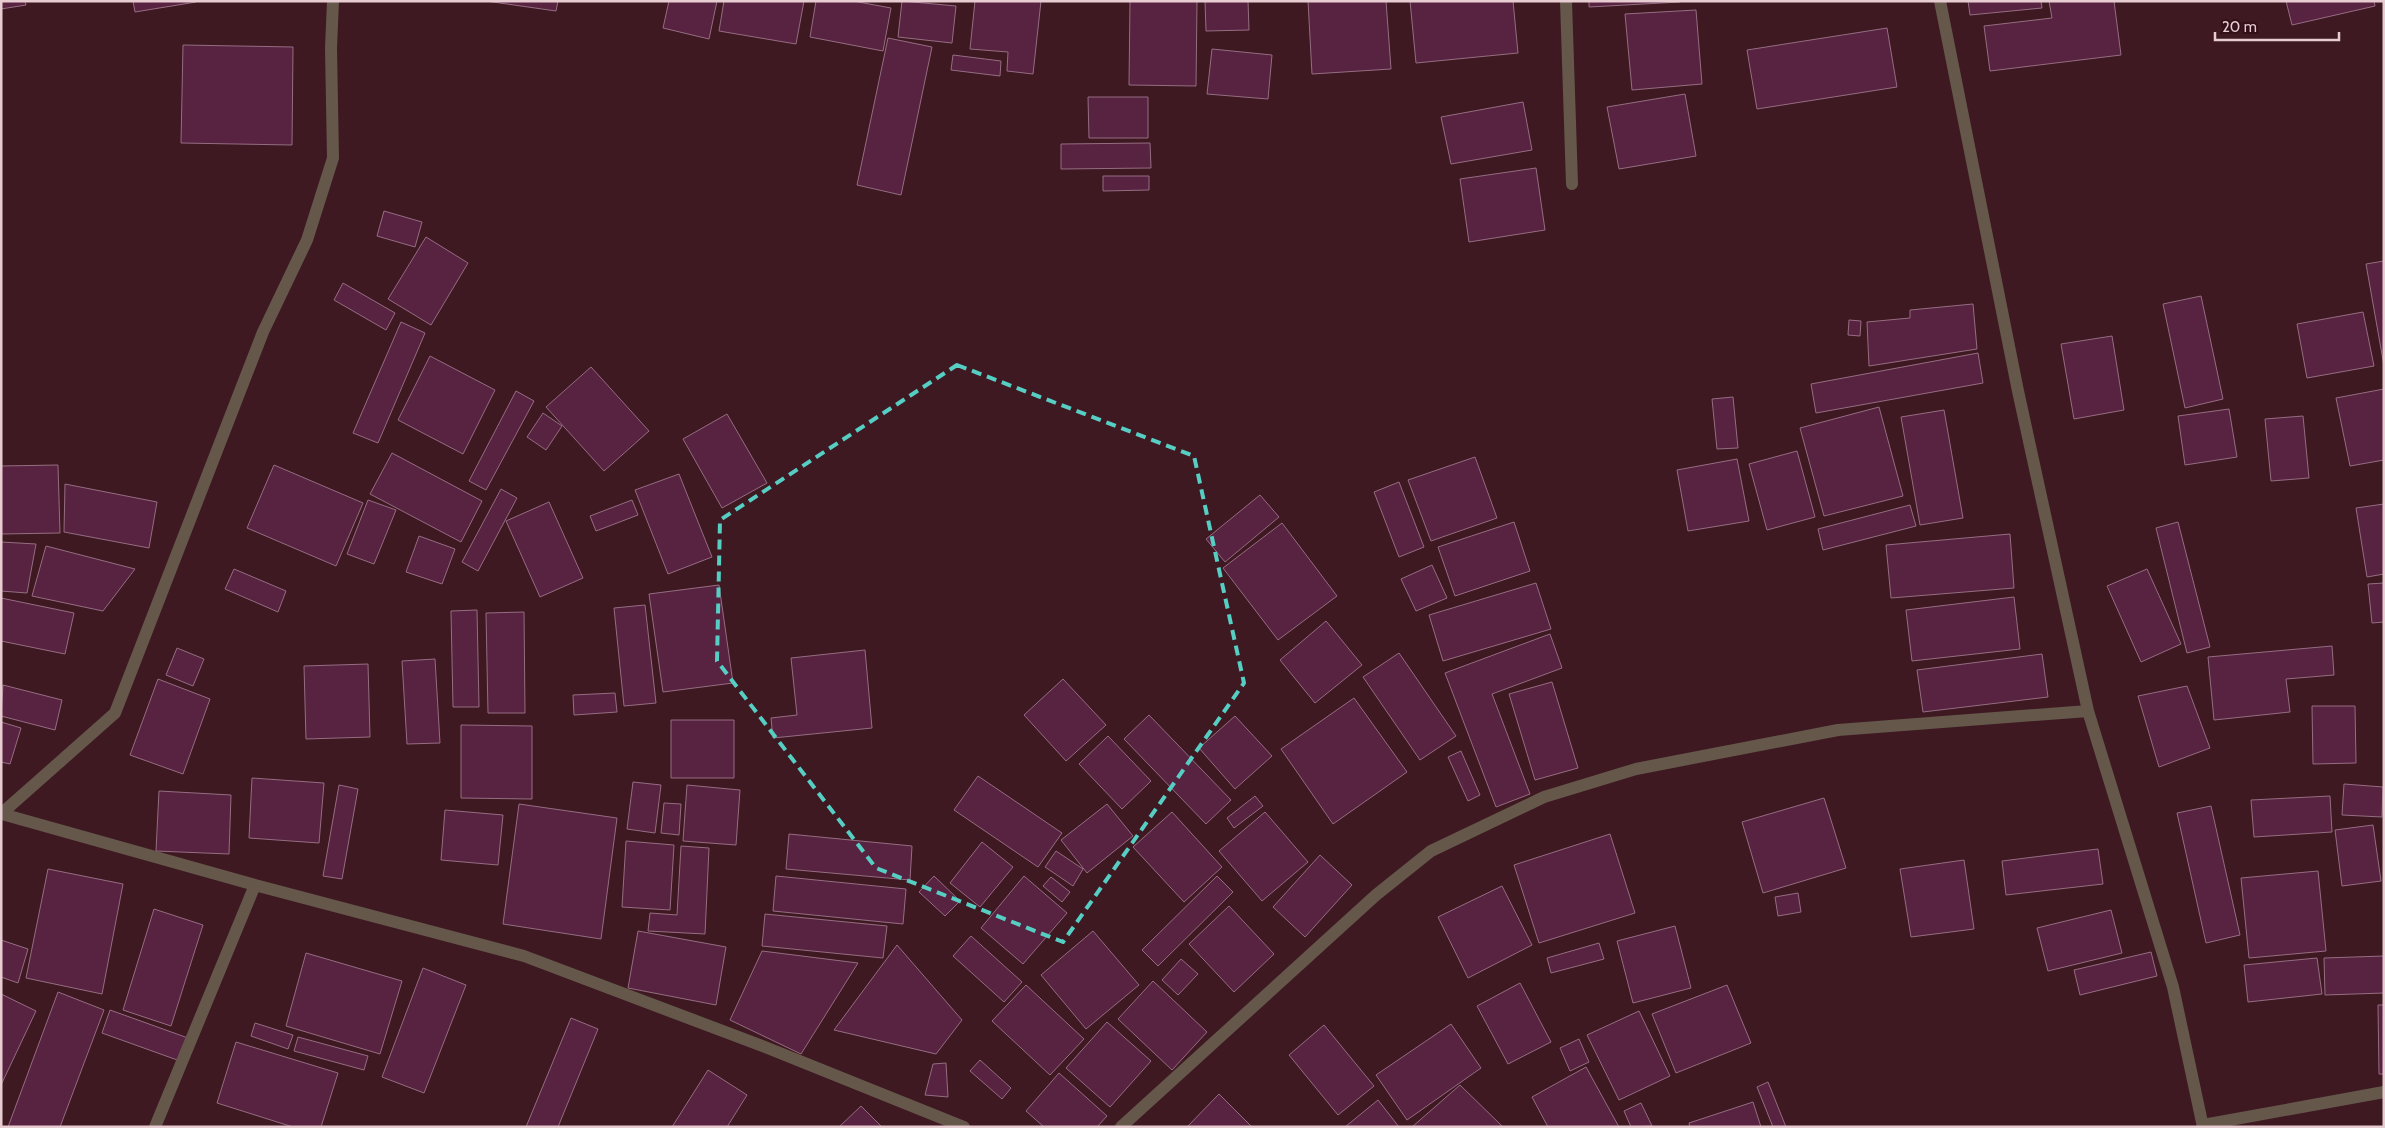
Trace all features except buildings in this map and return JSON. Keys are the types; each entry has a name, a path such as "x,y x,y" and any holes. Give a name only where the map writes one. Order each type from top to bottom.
{"street":[{"path":"1,814 115,713 259,341 307,240 333,158 330,48 333,1"},
{"path":"1566,1 1572,184"},
{"path":"1940,1 2018,391 2088,711 2173,987 2203,1126 2384,1092"},
{"path":"1121,1127 1376,895 1431,851 1544,797 1636,769 1838,730 2088,711"},
{"path":"1,814 255,885 524,956 766,1047 964,1127"},
{"path":"155,1127 255,885"}],"highlighted area":[{"path":"957,365 1194,456 1244,683 1063,942 876,868 717,661 720,520"}]}
